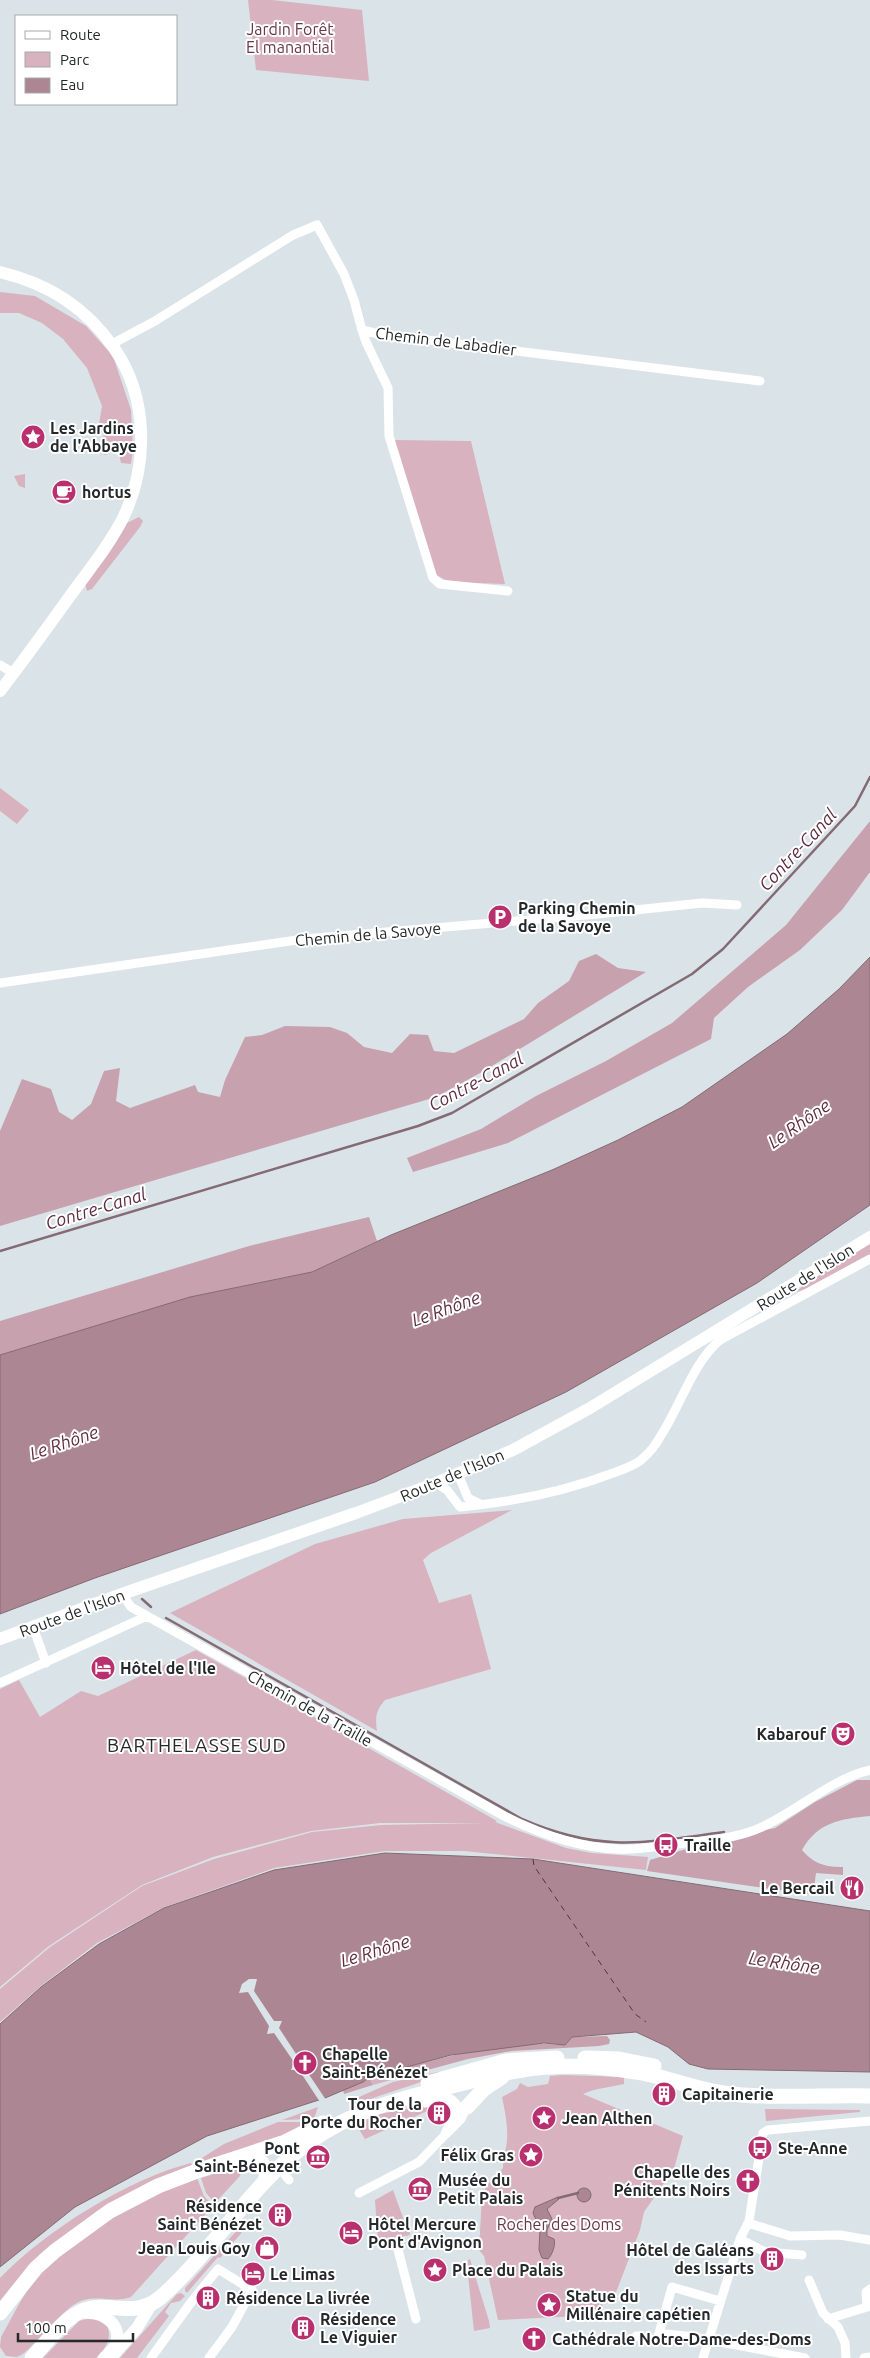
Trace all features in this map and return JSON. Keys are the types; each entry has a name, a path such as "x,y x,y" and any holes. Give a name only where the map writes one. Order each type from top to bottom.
{"main road":[{"path":"0,2324 4,2308 36,2268 55,2251 110,2211 158,2186 285,2142 444,2077 482,2066 523,2059 620,2059 646,2063 713,2083 744,2087 870,2087"},
{"path":"460,2084 482,2066"},
{"path":"32,2358 75,2314 91,2308 136,2308 152,2305 190,2267 279,2167 306,2144 343,2117 508,2072 550,2068 609,2069 652,2074 721,2093 758,2096 870,2096"},
{"path":"461,2108 508,2072"},
{"path":"444,2077 460,2084"},
{"path":"460,2084 461,2108"},
{"path":"376,2108 443,2098 461,2108"},
{"path":"219,2164 264,2159 279,2167"},
{"path":"250,2160 264,2166 267,2172 265,2181"}],"street":[{"name":"Chemin de Labadier","path":"112,344 155,321 293,236 317,225 344,274 354,300 362,330 379,334 760,381"},
{"path":"0,272 30,280 59,294 90,319 112,344 129,378 140,411 141,452 132,497 119,525 104,549 0,691"},
{"path":"362,330 388,388 389,436 433,578 440,584 508,591"},
{"path":"0,665 14,673"},
{"name":"Chemin de la Savoye","path":"0,983 304,939 578,916 702,903 737,905"},
{"name":"Route de l'Islon","path":"0,1639 122,1594 356,1513 436,1483 513,1450 590,1408 870,1237"},
{"path":"436,1483 448,1490 460,1506 485,1504 532,1497 587,1483 640,1461 660,1439 699,1365 716,1343 870,1259"},
{"path":"458,1474 468,1498 485,1504"},
{"name":"Chemin de la Traille","path":"122,1594 131,1606 148,1616 504,1816 535,1831 558,1839 606,1848 630,1849 734,1836 756,1830 851,1775 870,1770"},
{"path":"0,1683 148,1616"},
{"path":"33,1627 46,1663"},
{"path":"366,2194 377,2182 419,2162 444,2136 461,2108"},
{"path":"703,2358 740,2239 748,2223 763,2133 768,2130 870,2121"},
{"path":"279,2167 290,2180"},
{"path":"748,2223 790,2236 840,2235 870,2240"},
{"path":"740,2239 765,2252 802,2255"},
{"path":"396,2242 416,2319"},
{"path":"151,2358 192,2300 218,2269 252,2290 232,2327 209,2358"},
{"path":"809,2280 823,2313 838,2327 845,2344 846,2358"},
{"path":"658,2337 672,2287 720,2301"},
{"path":"828,2319 867,2307 866,2292 870,2289"},
{"path":"111,2358 152,2305"},
{"path":"66,2322 80,2315 95,2313 111,2321 116,2330 116,2342 114,2348 104,2358"},
{"path":"636,2336 653,2340 666,2334 709,2339 805,2358"},
{"path":"864,2358 870,2357"}],"green space":[{"name":"Jardin Forêt El manantial","path":"248,0 272,0 362,10 369,81 256,70"},
{"path":"0,292 35,296 86,326 113,356 131,410 133,450 131,464 121,463 118,450 105,455 97,452 104,435 98,430 102,406 87,368 63,339 42,323 19,313 0,313"},
{"path":"392,440 471,441 505,584 449,582 435,574"},
{"path":"25,474 25,488 19,486 14,476"},
{"path":"139,517 143,521 140,527 92,589 87,591 85,583 127,523"},
{"path":"0,788 29,810 17,824 0,811"},
{"path":"870,1243 870,1255 809,1288 796,1292 805,1284"},
{"path":"512,1510 431,1553 423,1560 439,1603 471,1594 491,1669 385,1700 377,1714 377,1731 170,1613 315,1544 403,1519"},
{"path":"196,1650 497,1821 495,1822 566,1848 592,1853 648,1857 646,1870 464,1851 385,1851 274,1868 165,1907 97,1943 41,1986 0,2022 0,1989 50,1947 142,1886 214,1859 312,1832 381,1825 486,1823 380,1823 311,1831 213,1857 142,1885 49,1946 0,1987 0,1689 19,1680 40,1717 81,1691 98,1696"},
{"path":"403,2068 405,2074 409,2075 373,2085 369,2077 376,2072"},
{"path":"438,2072 439,2076 352,2105 350,2101 393,2082"},
{"name":"Rocher des Doms","path":"550,2076 624,2077 624,2084 583,2094 683,2136 674,2169 644,2212 640,2230 615,2295 603,2301 601,2315 498,2320 484,2256 479,2250 482,2195 487,2185 503,2168 507,2135 502,2097 517,2089 520,2083 528,2087 548,2084"},
{"path":"432,2104 434,2108 365,2139 355,2123 380,2114"},
{"path":"318,2107 314,2119 282,2120"},
{"path":"765,2109 860,2110 860,2112 766,2121"},
{"path":"278,2122 317,2122 299,2131 197,2163 197,2161 224,2144"},
{"path":"191,2163 192,2165 148,2183 97,2211 40,2254 0,2302 0,2278 40,2242 115,2194 141,2181"},
{"path":"236,2167 241,2170 240,2176 215,2203 206,2193 201,2178"},
{"path":"197,2178 204,2196 213,2206 131,2297 125,2299 87,2299 74,2304 23,2354 17,2357 6,2356 0,2347 1,2337 29,2288 48,2265 86,2234 108,2220 154,2196"},
{"path":"393,2190 406,2226 409,2226 410,2235 378,2242 375,2200"},
{"path":"241,2226 244,2230 187,2293 185,2288"},
{"path":"470,2259 490,2328 474,2331 467,2266"},
{"path":"181,2293 185,2296 180,2301 171,2303 165,2312 169,2316 137,2358 120,2358 177,2294"},
{"path":"94,2317 108,2327 109,2332 107,2344 96,2358 43,2358 79,2321"}],"shaded area":[{"path":"870,821 870,872 842,910 800,950 748,987 714,1018 711,1039 508,1143 413,1172 407,1158 481,1129 536,1096 606,1061 672,1023 786,925"},
{"path":"596,954 618,968 646,972 482,1072 436,1097 0,1226 0,1131 22,1079 51,1089 59,1112 72,1120 91,1104 104,1071 120,1068 116,1101 130,1108 195,1085 198,1092 220,1097 225,1080 245,1037 262,1035 285,1026 330,1027 347,1033 364,1047 392,1053 410,1034 428,1035 434,1051 454,1053 524,1019 538,1003 569,981 579,961"},
{"path":"369,1217 377,1241 312,1272 190,1297 0,1355 0,1321 249,1246"},
{"path":"857,1780 870,1780 870,1816 840,1821 823,1828 815,1833 802,1850 811,1859 820,1864 843,1867 843,1875 816,1873 813,1895 647,1871 650,1860 709,1842 775,1828 815,1802"},
{"path":"607,2036 610,2040 609,2044 599,2046 512,2051 468,2059 409,2075 405,2074 403,2068 483,2049 524,2045 565,2045 572,2037"},
{"path":"369,2077 373,2085 344,2094 343,2090"}],"water":[{"name":"Le Rhône","path":"870,957 870,1205 757,1283 566,1392 375,1482 95,1578 0,1614 0,1355 190,1297 312,1272 391,1235 552,1170 618,1140 682,1107 787,1034 839,989"},
{"name":"Le Rhône","path":"385,1853 533,1859 870,1911 870,2072 708,2069 689,2064 668,2047 636,2032 572,2037 565,2045 544,2043 451,2055 403,2068 376,2072 363,2082 325,2098 207,2136 75,2207 0,2267 0,2024 41,1987 99,1944 164,1908 274,1870"},
{"path":"584,2188 589,2190 591,2195 589,2200 584,2202 579,2200 577,2195 579,2190"},
{"path":"558,2197 559,2199 547,2209 552,2219 547,2230 547,2236 554,2239 554,2247 548,2259 542,2258 539,2250 540,2228 533,2213 535,2207"}],"pier":[{"name":"Pont Saint-Bénezet","path":"249,1979 257,1979 254,1991 274,2021 282,2021 279,2028 300,2060 305,2057 312,2058 306,2070 326,2100 320,2102 299,2070 291,2070 294,2062 274,2033 267,2034 269,2026 248,1992 239,1993 242,1984"}],"waterway":[{"name":"Contre-Canal","path":"0,1251 418,1126 452,1113 692,974 723,949 855,806 870,777"},
{"path":"142,1599 151,1607"},
{"path":"166,1618 522,1819 550,1830 575,1837 622,1842 646,1842 724,1832"},
{"path":"558,2198 578,2193"}],"ferry route":[{"path":"533,1859 534,1866 635,2014 646,2022"}],"place":[{"name":"Les Jardins de l'Abbaye","path":"33,437"},
{"name":"hortus","path":"64,492"},
{"name":"Parking Chemin de la Savoye","path":"500,917"},
{"name":"Hôtel de l'Ile","path":"103,1668"},
{"name":"Kabarouf","path":"843,1734"},
{"name":"Traille","path":"666,1845"},
{"name":"Le Bercail","path":"852,1888"},
{"name":"Chapelle Saint-Bénézet","path":"305,2063"},
{"name":"Capitainerie","path":"664,2094"},
{"name":"Tour de la Porte du Rocher","path":"439,2113"},
{"name":"Jean Althen","path":"544,2118"},
{"name":"Ste-Anne","path":"760,2148"},
{"name":"Félix Gras","path":"531,2155"},
{"name":"Pont Saint-Bénezet","path":"318,2157"},
{"name":"Chapelle des Pénitents Noirs","path":"748,2181"},
{"name":"Musée du Petit Palais","path":"420,2189"},
{"name":"Résidence Saint Bénézet","path":"280,2215"},
{"name":"Hôtel Mercure Pont d'Avignon","path":"351,2233"},
{"name":"Jean Louis Goy","path":"267,2248"},
{"name":"Hôtel de Galéans des Issarts","path":"772,2259"},
{"name":"Place du Palais","path":"435,2270"},
{"name":"Le Limas","path":"253,2274"},
{"name":"Résidence La livrée","path":"208,2298"},
{"name":"Statue du Millénaire capétien","path":"549,2305"},
{"name":"Résidence Le Viguier","path":"303,2328"},
{"name":"Cathédrale Notre-Dame-des-Doms","path":"534,2339"}],"district":[{"name":"BARTHELASSE SUD","path":"197,1745"}]}
